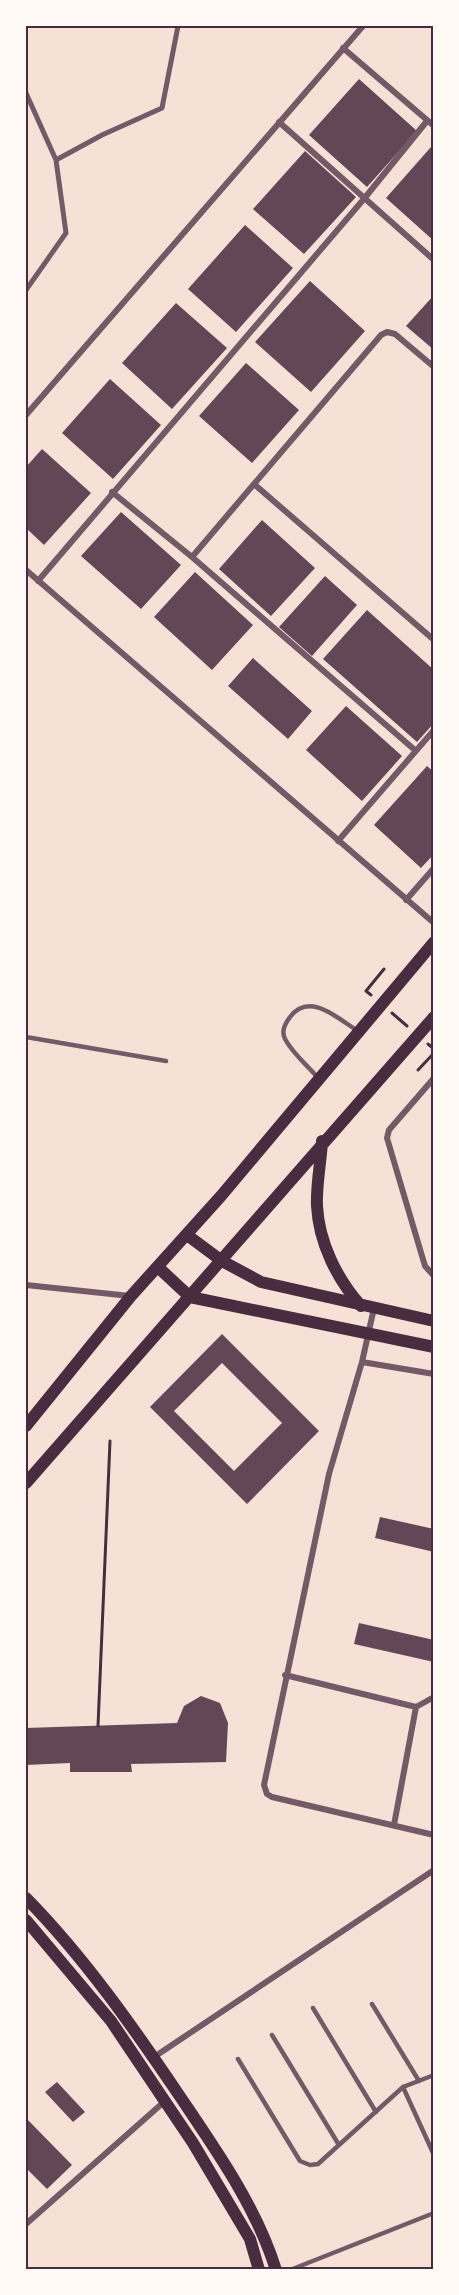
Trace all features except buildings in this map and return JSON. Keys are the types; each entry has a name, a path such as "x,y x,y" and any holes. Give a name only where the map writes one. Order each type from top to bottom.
{"main road":[{"path":"26,1426 131,1296 159,1268 434,942"},
{"path":"26,1483 222,1261 322,1141 434,1017"},
{"path":"322,1141 317,1205 321,1232 342,1283 361,1306"},
{"path":"187,1235 222,1261 261,1282 434,1322"},
{"path":"159,1268 190,1297 434,1347"},
{"path":"26,1898 126,2016 208,2138 264,2234 276,2270"},
{"path":"27,1924 111,2021 165,2101 193,2143 250,2239 259,2270"}],"street":[{"path":"56,160 102,135 162,108 177,26"},
{"path":"26,415 363,26"},
{"path":"343,48 434,126"},
{"path":"26,93 56,160 66,233 26,290"},
{"path":"38,581 428,121"},
{"path":"279,122 363,200 434,261"},
{"path":"192,557 381,335 387,332 395,334 434,367"},
{"path":"254,484 434,640"},
{"path":"112,492 192,557 416,751"},
{"path":"26,570 434,923"},
{"path":"338,840 434,730"},
{"path":"406,900 434,868"},
{"path":"434,1078 389,1130 387,1138 425,1266 434,1276"},
{"path":"26,1285 131,1296"},
{"path":"374,1308 362,1362 329,1474 285,1675 264,1785 267,1794 434,1835"},
{"path":"362,1362 434,1374"},
{"path":"285,1675 416,1707 434,1697"},
{"path":"394,1825 416,1707"},
{"path":"153,2057 434,1870"},
{"path":"26,2224 165,2101"}],"lane":[{"path":"319,1079 284,1037 284,1027 289,1018 299,1008 313,1005 358,1032"},
{"path":"26,1037 166,1061"},
{"path":"372,2004 419,2081"},
{"path":"313,2008 376,2112"},
{"path":"272,2035 339,2145"},
{"path":"238,2059 300,2161 310,2164 318,2164 403,2087 434,2075"},
{"path":"403,2087 434,2155"},
{"path":"290,2270 434,2213"}],"path":[{"path":"375,998 366,991 384,969"},
{"path":"391,1013 408,1027"},
{"path":"418,1070 434,1051 425,1042"},
{"path":"98,1726 110,1441"}]}
